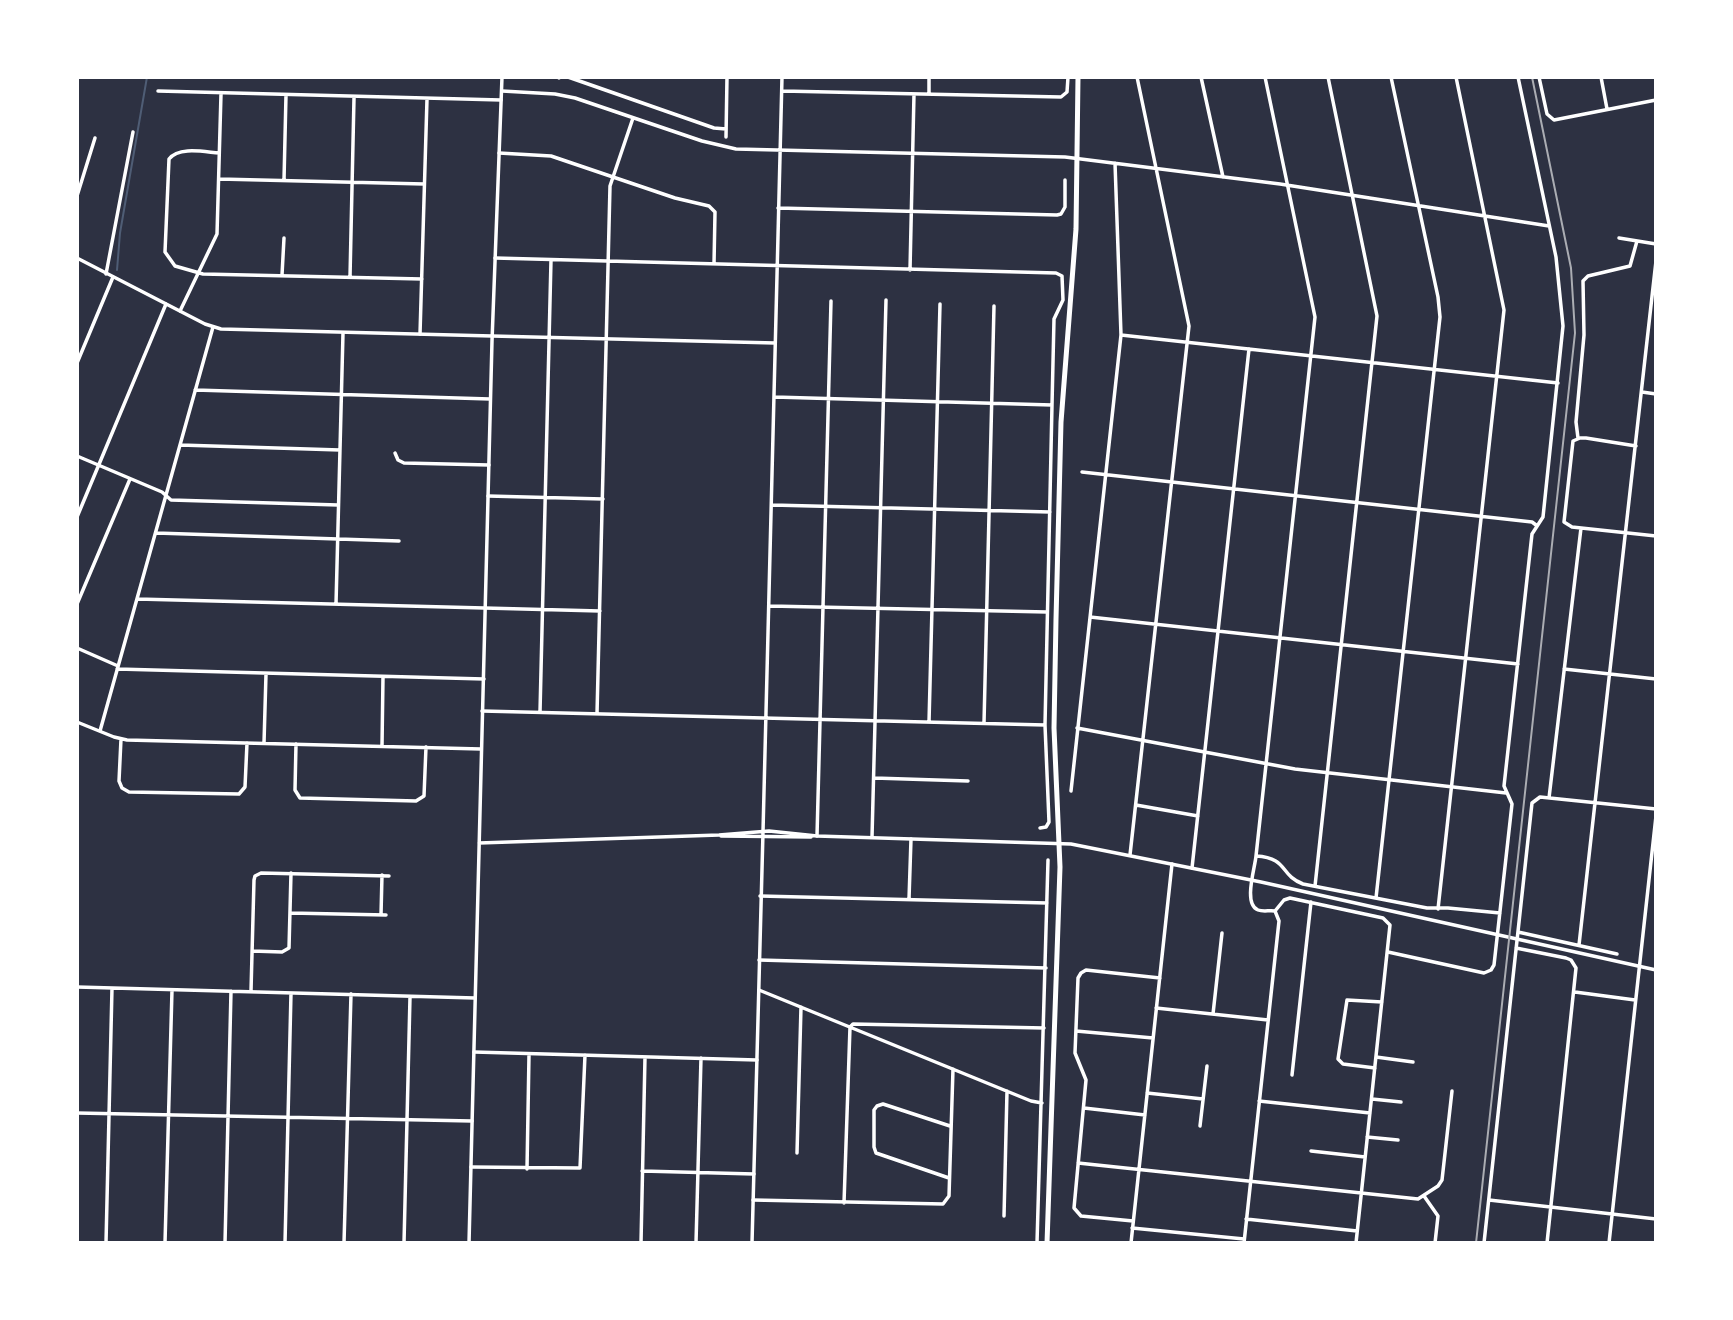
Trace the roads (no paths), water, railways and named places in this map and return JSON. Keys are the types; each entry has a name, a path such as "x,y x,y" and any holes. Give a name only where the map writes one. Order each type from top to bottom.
{"main road":[{"path":"1047,1243 1060,843 1054,727 1056,594 1061,422 1076,229 1078,77"}],"street":[{"path":"469,1243 490,398 502,77"},
{"path":"568,77 714,128 726,129"},
{"path":"726,137 727,77"},
{"path":"752,1243 782,77"},
{"path":"929,77 929,94"},
{"path":"782,91 1061,97 1068,92 1068,77"},
{"path":"1130,855 1188,315 1137,77"},
{"path":"1201,77 1223,177"},
{"path":"1265,77 1314,312 1250,896 1253,906 1259,910 1275,911"},
{"path":"1315,886 1377,308 1328,77"},
{"path":"1376,898 1440,308 1391,77"},
{"path":"1438,908 1504,306 1456,77"},
{"path":"1388,952 1484,973 1491,970 1500,913 1512,804 1504,786 1532,534 1543,517 1563,326 1556,257 1518,77"},
{"path":"1539,77 1549,118 1559,120 1656,100"},
{"path":"1601,77 1608,110"},
{"path":"158,91 501,100"},
{"path":"502,91 566,96 724,147 1077,158 1288,185 1549,226"},
{"path":"180,311 217,234 221,94"},
{"path":"909,270 914,94"},
{"path":"284,180 286,95"},
{"path":"349,278 354,97"},
{"path":"420,334 426,99"},
{"path":"597,714 612,176 633,117"},
{"path":"106,274 133,132"},
{"path":"77,196 95,138"},
{"path":"219,153 180,151 172,155 168,165 165,252 176,266 198,273 422,279"},
{"path":"499,153 551,156 712,208 715,218 714,264"},
{"path":"1071,791 1121,335 1115,163"},
{"path":"219,179 424,184"},
{"path":"778,208 1057,215 1065,208 1065,180"},
{"path":"282,275 284,238"},
{"path":"1619,238 1656,244"},
{"path":"1637,241 1630,266 1588,276 1583,281 1584,335 1576,422 1578,438 1572,445 1564,517 1568,525 1581,528 1656,536"},
{"path":"77,258 213,327 235,330 775,343"},
{"path":"495,258 1060,275 1063,282 1063,300 1054,318 1049,512 1045,725 1049,822 1046,827 1040,828"},
{"path":"540,712 551,260"},
{"path":"1579,945 1656,261"},
{"path":"77,363 113,277"},
{"path":"872,837 886,300"},
{"path":"817,836 831,301"},
{"path":"77,517 166,304"},
{"path":"929,722 940,304"},
{"path":"984,723 994,306"},
{"path":"100,731 213,327"},
{"path":"336,604 343,333"},
{"path":"1121,335 1558,383"},
{"path":"1192,868 1249,349"},
{"path":"195,390 490,398"},
{"path":"1642,392 1656,394"},
{"path":"774,397 1052,405"},
{"path":"1578,438 1636,446"},
{"path":"180,445 340,450"},
{"path":"395,453 398,460 404,463 489,465"},
{"path":"77,456 166,495 171,500 338,505"},
{"path":"1082,472 1481,516 1532,522 1536,525"},
{"path":"77,604 79,593 130,479"},
{"path":"488,496 603,499"},
{"path":"771,505 1049,512"},
{"path":"1549,798 1581,528"},
{"path":"156,533 400,541"},
{"path":"137,599 600,611"},
{"path":"769,606 1047,612"},
{"path":"1090,617 1518,664"},
{"path":"77,648 118,667 266,674 484,679"},
{"path":"1564,669 1656,679"},
{"path":"264,743 266,674"},
{"path":"382,746 383,677"},
{"path":"482,711 1045,725"},
{"path":"77,722 121,739 481,749"},
{"path":"1077,728 1266,764 1506,793"},
{"path":"121,739 120,785 129,792 239,794 246,787 247,743"},
{"path":"296,744 295,790 300,797 416,801 424,796 426,747"},
{"path":"874,778 968,782"},
{"path":"1484,1243 1531,807 1538,797 1656,809"},
{"path":"1136,805 1198,816"},
{"path":"1609,1243 1656,816"},
{"path":"479,842 719,835 763,831 817,836"},
{"path":"719,835 1060,843 1192,868 1656,970"},
{"path":"909,900 911,839"},
{"path":"1256,856 1275,858 1294,880 1315,886 1438,908 1500,913"},
{"path":"1037,1243 1048,860"},
{"path":"1131,1243 1172,864"},
{"path":"251,992 255,876 261,873 291,873 389,876"},
{"path":"252,951 282,952 288,949 291,873"},
{"path":"290,913 383,915 382,875"},
{"path":"760,896 1047,903"},
{"path":"1275,911 1287,898 1385,919 1391,928 1356,1243"},
{"path":"1292,1075 1311,902"},
{"path":"1132,1228 1244,1241 1279,921 1275,911"},
{"path":"1518,932 1617,954"},
{"path":"1213,1014 1222,933"},
{"path":"1516,948 1571,960 1576,968 1547,1243"},
{"path":"759,960 1046,968"},
{"path":"1133,1222 1081,1216 1074,1206 1086,1077 1076,1056 1078,978 1081,972 1088,970 1160,978"},
{"path":"77,987 474,998"},
{"path":"106,1243 112,988"},
{"path":"165,1243 172,989"},
{"path":"759,990 1042,1103"},
{"path":"225,1243 232,991"},
{"path":"1575,992 1636,1000"},
{"path":"285,1243 291,993"},
{"path":"344,1243 351,994"},
{"path":"404,1243 410,996"},
{"path":"1375,1068 1343,1064 1338,1059 1347,1000 1382,1002"},
{"path":"797,1153 801,1007"},
{"path":"1157,1008 1268,1020"},
{"path":"850,1027 857,1022 1044,1028"},
{"path":"844,1203 850,1027"},
{"path":"1076,1031 1153,1038"},
{"path":"474,1052 757,1060"},
{"path":"527,1168 529,1054"},
{"path":"471,1167 580,1168 585,1055"},
{"path":"640,1243 645,1057"},
{"path":"1376,1057 1413,1062"},
{"path":"696,1243 701,1058"},
{"path":"1200,1126 1207,1066"},
{"path":"753,1200 937,1205 946,1202 949,1196 953,1069"},
{"path":"1004,1216 1007,1091"},
{"path":"1078,1163 1414,1199 1424,1196 1442,1180 1452,1091"},
{"path":"1147,1093 1203,1099"},
{"path":"1371,1099 1401,1102"},
{"path":"1259,1101 1370,1113"},
{"path":"949,1178 875,1151 874,1110 877,1105 883,1104 950,1126"},
{"path":"1083,1108 1145,1115"},
{"path":"77,1113 472,1121"},
{"path":"1367,1137 1398,1140"},
{"path":"1311,1151 1365,1157"},
{"path":"642,1171 754,1174"},
{"path":"1424,1196 1438,1216 1435,1243"},
{"path":"1489,1200 1656,1219"},
{"path":"1246,1219 1357,1231"},
{"path":"77,1243 88,1243"}],"waterway":[{"path":"117,270 120,233 147,77"}],"railway":[{"path":"1476,1243 1575,333 1571,268 1532,77"}]}
